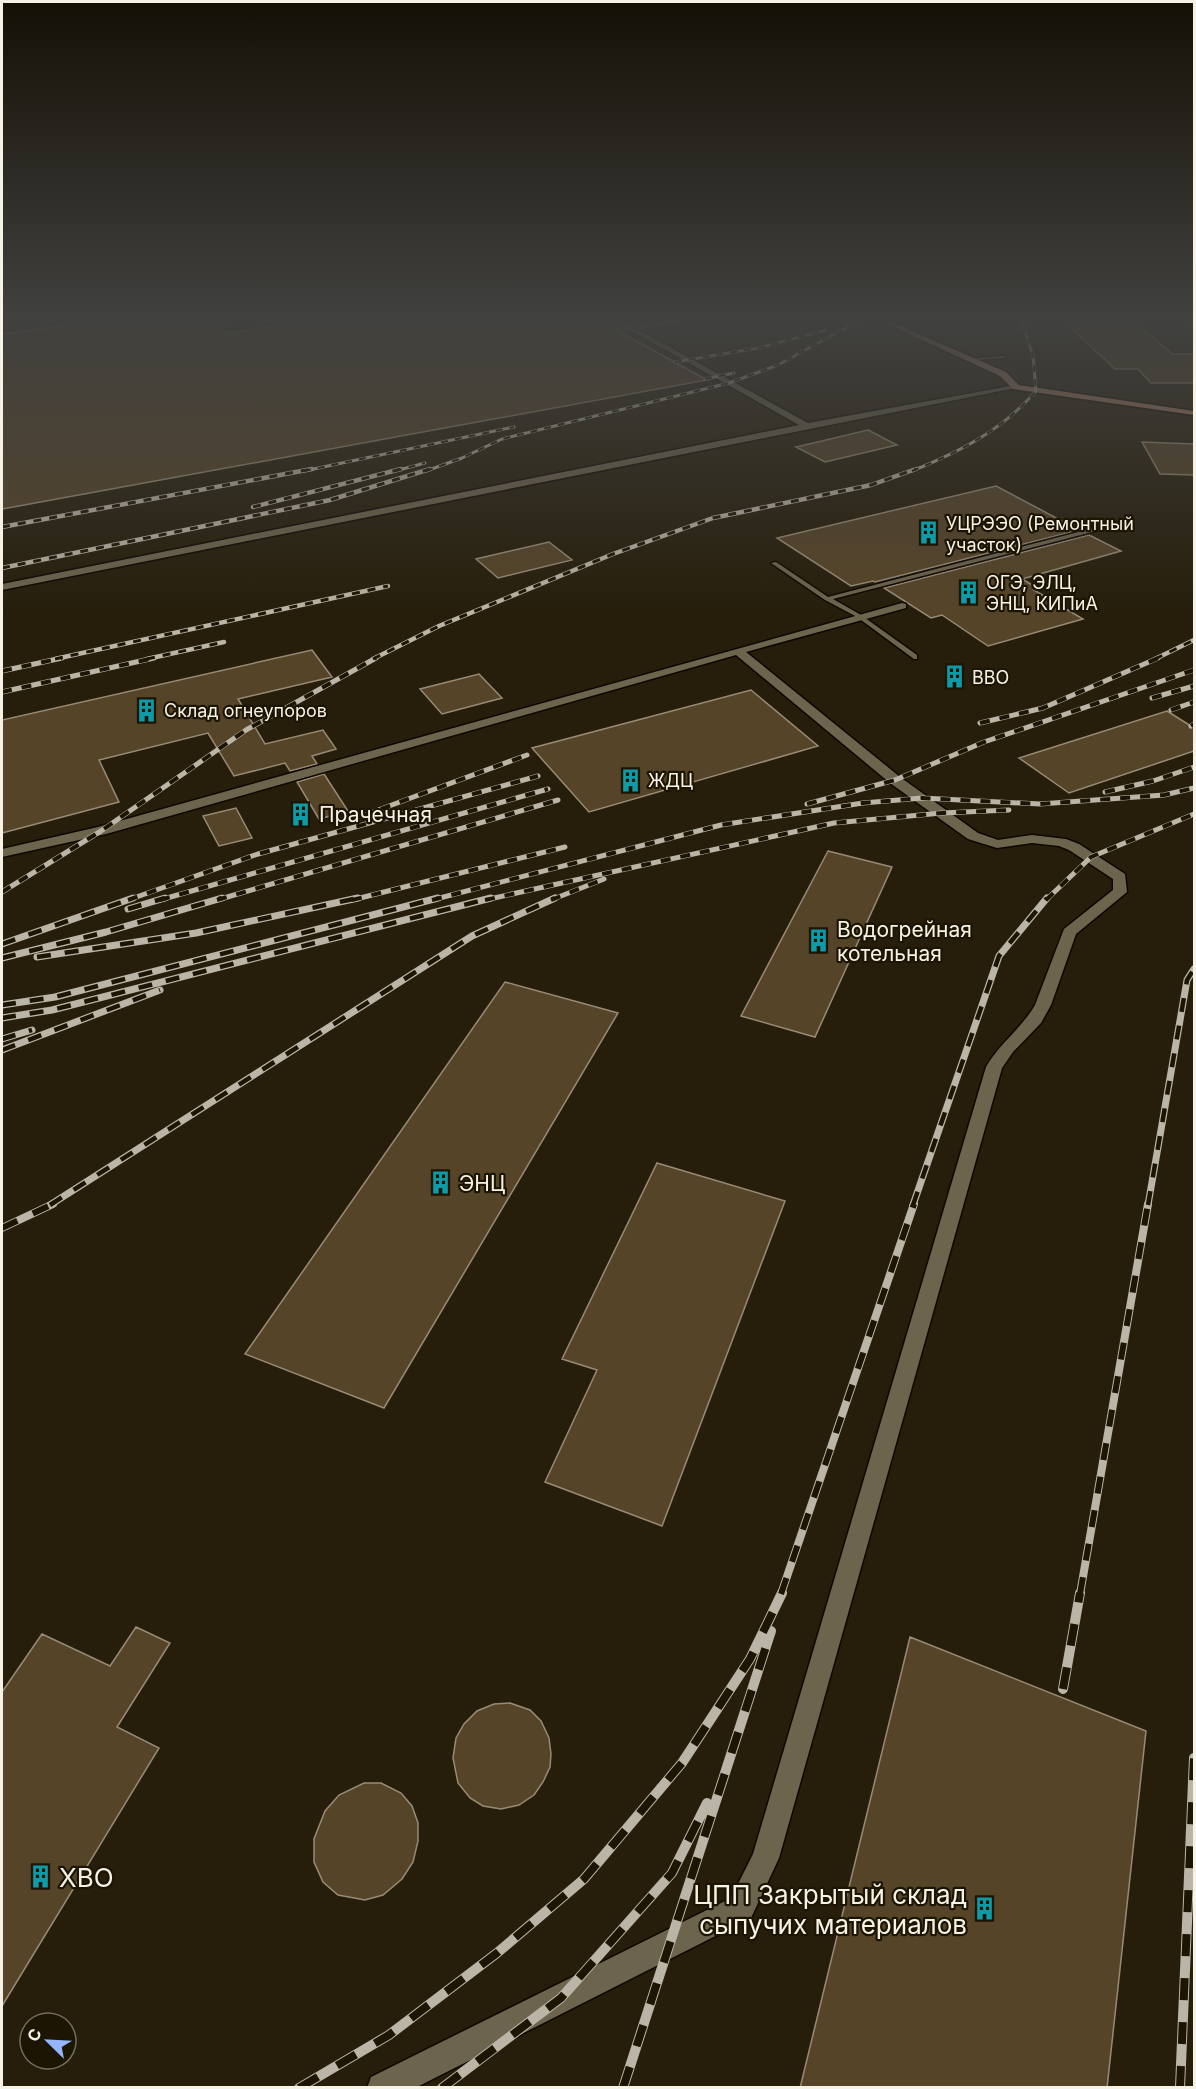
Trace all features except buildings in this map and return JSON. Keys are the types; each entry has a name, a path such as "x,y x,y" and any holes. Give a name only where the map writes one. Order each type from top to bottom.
{"street":[{"path":"795,419 807,426"},
{"path":"2,587 842,419"},
{"path":"2,853 101,831 859,616 902,606"},
{"path":"382,2088 741,1908 765,1858 994,1067 1006,1048 1035,1019 1043,1005 1069,932 1120,892 1120,878 1074,846 1047,839 997,844 973,836 895,780 738,651"}],"lane":[{"path":"827,599 1094,530"},
{"path":"774,563 827,599 859,616 914,657"}],"railway":[{"path":"426,471 462,458 502,439 581,419"},
{"path":"912,471 964,447 1007,419"},
{"path":"304,471 514,427"},
{"path":"395,471 425,463"},
{"path":"2,527 312,469"},
{"path":"253,507 401,469"},
{"path":"2,568 330,500 430,469"},
{"path":"373,659 439,626 613,554 713,518 871,485 916,469"},
{"path":"55,659 388,586"},
{"path":"1155,659 1194,640"},
{"path":"147,659 224,642"},
{"path":"2,671 62,658"},
{"path":"2,692 154,658"},
{"path":"2,892 101,831 246,730 376,658"},
{"path":"980,723 1043,708 1158,658"},
{"path":"807,804 895,780 984,742 1194,670"},
{"path":"1152,698 1194,686"},
{"path":"1171,710 1194,702"},
{"path":"362,816 527,755"},
{"path":"1105,792 1153,781 1194,767"},
{"path":"128,900 258,854 538,776"},
{"path":"432,900 721,825 863,803 922,798 1040,804 1164,795 1194,788"},
{"path":"160,900 548,789"},
{"path":"217,900 558,800"},
{"path":"485,900 834,823 942,813 1009,810"},
{"path":"1046,900 1091,857 1194,814"},
{"path":"352,900 565,847"},
{"path":"551,900 604,879"},
{"path":"2,944 133,898"},
{"path":"128,909 165,898"},
{"path":"2,958 106,932 222,898"},
{"path":"37,957 196,933 358,898"},
{"path":"2,1005 55,997 438,898"},
{"path":"2,1018 52,1010 491,898"},
{"path":"50,1205 472,936 555,898"},
{"path":"913,1205 999,956 1047,898"},
{"path":"1148,1205 1187,980 1194,969"},
{"path":"2,1050 160,990"},
{"path":"2,1039 32,1030"},
{"path":"2,1228 53,1204"},
{"path":"781,1594 914,1204"},
{"path":"1080,1594 1148,1204"},
{"path":"299,2088 389,2035 497,1953 584,1879 682,1763 750,1659 782,1593"},
{"path":"1063,1689 1080,1593"},
{"path":"623,2088 771,1631"},
{"path":"1180,2088 1194,1758"},
{"path":"442,2088 561,1998 672,1873 707,1803"}],"place":[{"name":"УЦРЭЭО (Ремонтный участок)","path":"928,533"},
{"name":"ОГЭ, ЭЛЦ, ЭНЦ, КИПиА","path":"968,592"},
{"name":"ВВО","path":"954,677"},
{"name":"Склад огнеупоров","path":"146,710"},
{"name":"ЖДЦ","path":"630,780"},
{"name":"Прачечная","path":"301,814"},
{"name":"Водогрейная котельная","path":"819,941"},
{"name":"ЭНЦ","path":"441,1183"},
{"name":"ХВО","path":"41,1877"},
{"name":"ЦПП Закрытый склад сыпучих материалов","path":"985,1909"}]}
